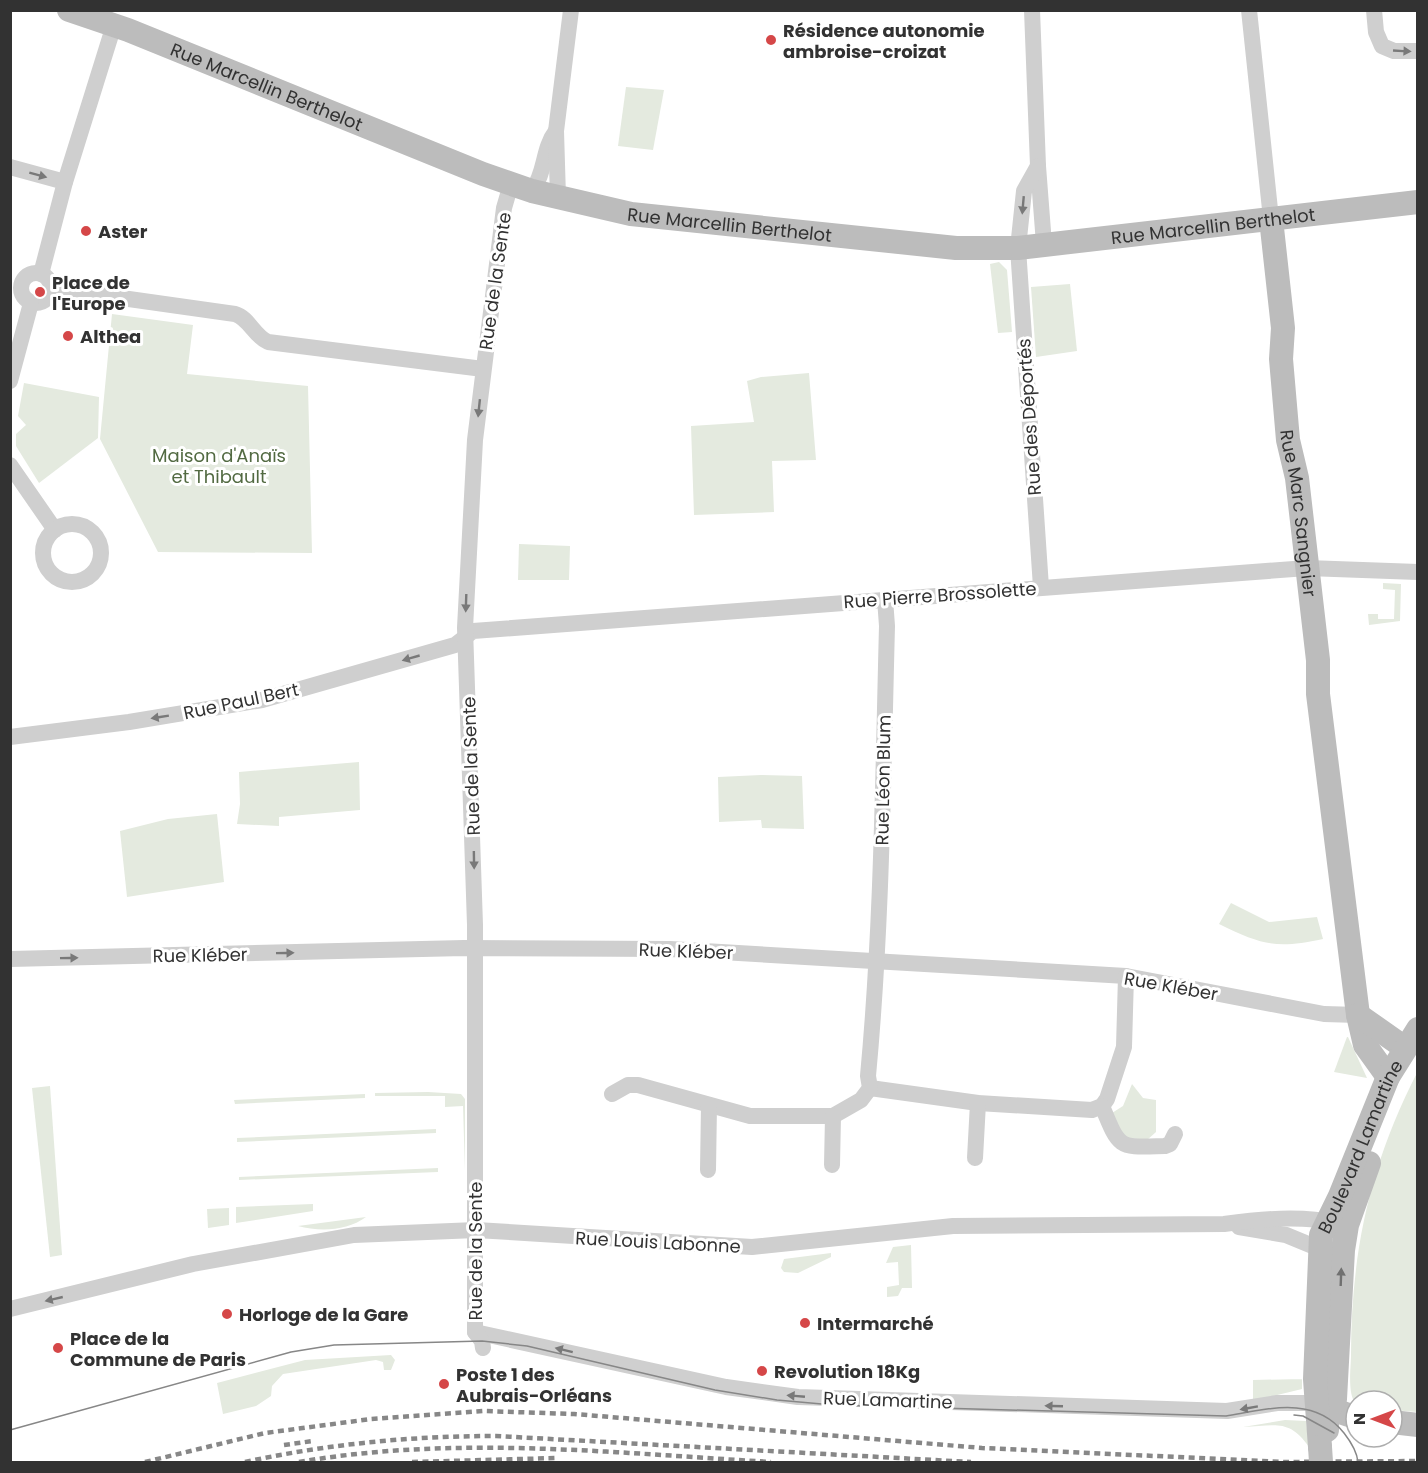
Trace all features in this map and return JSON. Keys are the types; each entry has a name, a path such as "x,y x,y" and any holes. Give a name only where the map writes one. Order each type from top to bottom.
{"street":[{"path":"558,197 556,131 571,10"},
{"path":"1032,10 1038,166 1044,244"},
{"name":"Rue Marc Sangnier","path":"1249,10 1283,328 1281,359 1288,440 1297,478 1318,660 1318,694 1358,1015 1365,1045 1388,1077"},
{"path":"1374,10 1376,32 1382,46 1394,51 1418,51"},
{"name":"Rue Marcellin Berthelot","path":"73,11 114,25 522,187 631,214 928,246 1018,248 1418,202"},
{"path":"32,303 45,301 46,281 65,182 114,25"},
{"name":"Rue de la Sente","path":"483,1348 482,1341 476,1332 473,810 465,638 475,440 504,208 522,187 540,178 547,142 556,131"},
{"name":"Rue des Déportés","path":"1038,166 1024,191 1018,248 1041,587"},
{"path":"10,167 65,182"},
{"path":"32,303 22,294 16,284 31,274 46,281 235,314 243,318 258,336 268,342 483,369"},
{"path":"10,381 32,303"},
{"path":"10,465 55,530"},
{"name":"Rue Pierre Brossolette","path":"465,638 473,631 1307,568 1418,572"},
{"name":"Rue Léon Blum","path":"870,1089 868,1076 878,961 887,626 885,599"},
{"name":"Rue Paul Bert","path":"10,736 129,722 262,700 455,645 465,638"},
{"name":"Rue Kléber","path":"10,959 475,949 670,949 1126,976 1324,1014 1358,1015"},
{"path":"612,1094 628,1085 638,1085 750,1116 833,1116 861,1100 870,1089 978,1102 1092,1110 1102,1106 1107,1099 1124,1047 1126,976"},
{"path":"1358,1015 1412,1038"},
{"name":"Boulevard Lamartine","path":"1337,1223 1340,1196 1388,1077 1412,1038"},
{"name":"Boulevard Lamartine","path":"1325,1455 1315,1379 1327,1257 1337,1223 1403,1074 1412,1038"},
{"path":"975,1158 978,1102"},
{"path":"708,1170 710,1105"},
{"path":"1102,1106 1115,1139 1129,1147 1165,1146 1170,1144 1175,1134"},
{"path":"832,1165 833,1116"},
{"name":"Rue Louis Labonne","path":"10,1309 193,1264 330,1239 441,1229 752,1247 953,1226 1224,1224 1257,1219 1337,1223"},
{"name":"Rue Louis Labonne","path":"1224,1224 1286,1235 1327,1257"},
{"name":"Boulevard Lamartine","path":"1327,1257 1322,1377 1325,1398 1331,1410"},
{"name":"Boulevard Lamartine","path":"1325,1455 1331,1410 1335,1399 1327,1257"},
{"name":"Rue Lamartine","path":"476,1332 726,1387 798,1397 1227,1411 1277,1402 1331,1410"}],"green space":[{"path":"626,87 664,90 653,150 618,146"},
{"path":"999,262 1007,270 1012,332 998,333 990,264"},
{"path":"1070,284 1077,351 1036,357 1031,287"},
{"name":"Maison d'Anaïs et Thibault","path":"112,314 193,325 187,374 308,386 312,553 158,552 100,439"},
{"path":"809,373 816,460 772,461 774,512 694,515 691,426 754,422 747,381 761,377"},
{"path":"24,383 99,397 98,438 39,483 16,446 16,434 26,425 18,416"},
{"path":"519,544 570,546 569,580 518,580"},
{"path":"1383,583 1401,584 1400,621 1369,625 1368,614 1378,614 1378,619 1394,619 1395,590 1383,589"},
{"path":"359,762 360,810 279,817 279,826 237,824 240,804 239,772"},
{"path":"802,776 804,829 762,828 761,820 719,822 718,777"},
{"path":"217,814 224,882 127,897 120,831 168,819"},
{"path":"1231,903 1269,922 1317,917 1323,939 1281,944 1247,937 1219,924"},
{"path":"1348,1037 1367,1078 1334,1072"},
{"path":"1417,1073 1417,1412 1404,1411 1404,1389 1351,1389 1350,1381 1352,1317 1359,1245 1375,1175 1401,1107"},
{"path":"1132,1084 1143,1098 1156,1100 1156,1132 1147,1140 1121,1137 1112,1113 1123,1106"},
{"path":"50,1086 62,1255 50,1257 32,1088"},
{"path":"375,1093 461,1094 465,1099 465,1171 463,1106 445,1107 445,1096 375,1096"},
{"path":"365,1094 365,1098 235,1104 234,1100"},
{"path":"436,1129 436,1133 237,1142 237,1138"},
{"path":"438,1168 438,1172 239,1180 239,1177"},
{"path":"313,1204 313,1211 236,1223 236,1207"},
{"path":"229,1208 229,1225 208,1228 207,1209"},
{"path":"366,1217 342,1228 315,1229 298,1226"},
{"path":"911,1245 912,1288 902,1288 898,1296 887,1297 887,1287 899,1285 898,1262 886,1263 893,1247"},
{"path":"831,1253 831,1257 798,1273 784,1272 781,1268 784,1259"},
{"path":"391,1355 395,1360 391,1370 384,1370 383,1362 376,1360 283,1374 272,1386 271,1396 256,1406 223,1414 217,1383 305,1360"},
{"path":"1302,1379 1302,1389 1253,1401 1253,1380"},
{"path":"1285,1420 1306,1421 1309,1447 1302,1438 1288,1428 1273,1425 1243,1427"}],"tram line":[{"path":"10,1430 291,1352 334,1345 482,1341 527,1346 715,1390 777,1400 833,1405 1226,1416 1274,1408 1305,1409 1319,1413 1332,1421 1349,1440 1358,1462"},
{"path":"1294,1415 1303,1416 1334,1433"}],"railway":[{"path":"145,1462 265,1433 371,1419 484,1411 574,1414 982,1448 1285,1462 1418,1461"},
{"path":"245,1462 307,1450 370,1442 496,1436 971,1462"},
{"path":"284,1445 313,1441"},
{"path":"299,1462 416,1449 476,1448 535,1448 771,1462"},
{"path":"412,1462 556,1458"}],"place":[{"name":"Résidence autonomie ambroise-croizat","path":"771,40"},
{"name":"Aster","path":"86,231"},
{"name":"Place de l'Europe","path":"40,292"},
{"name":"Althea","path":"68,336"},
{"name":"Horloge de la Gare","path":"227,1314"},
{"name":"Intermarché","path":"805,1323"},
{"name":"Place de la Commune de Paris","path":"58,1348"},
{"name":"Revolution 18Kg","path":"762,1371"},
{"name":"Poste 1 des Aubrais-Orléans","path":"444,1384"}]}
